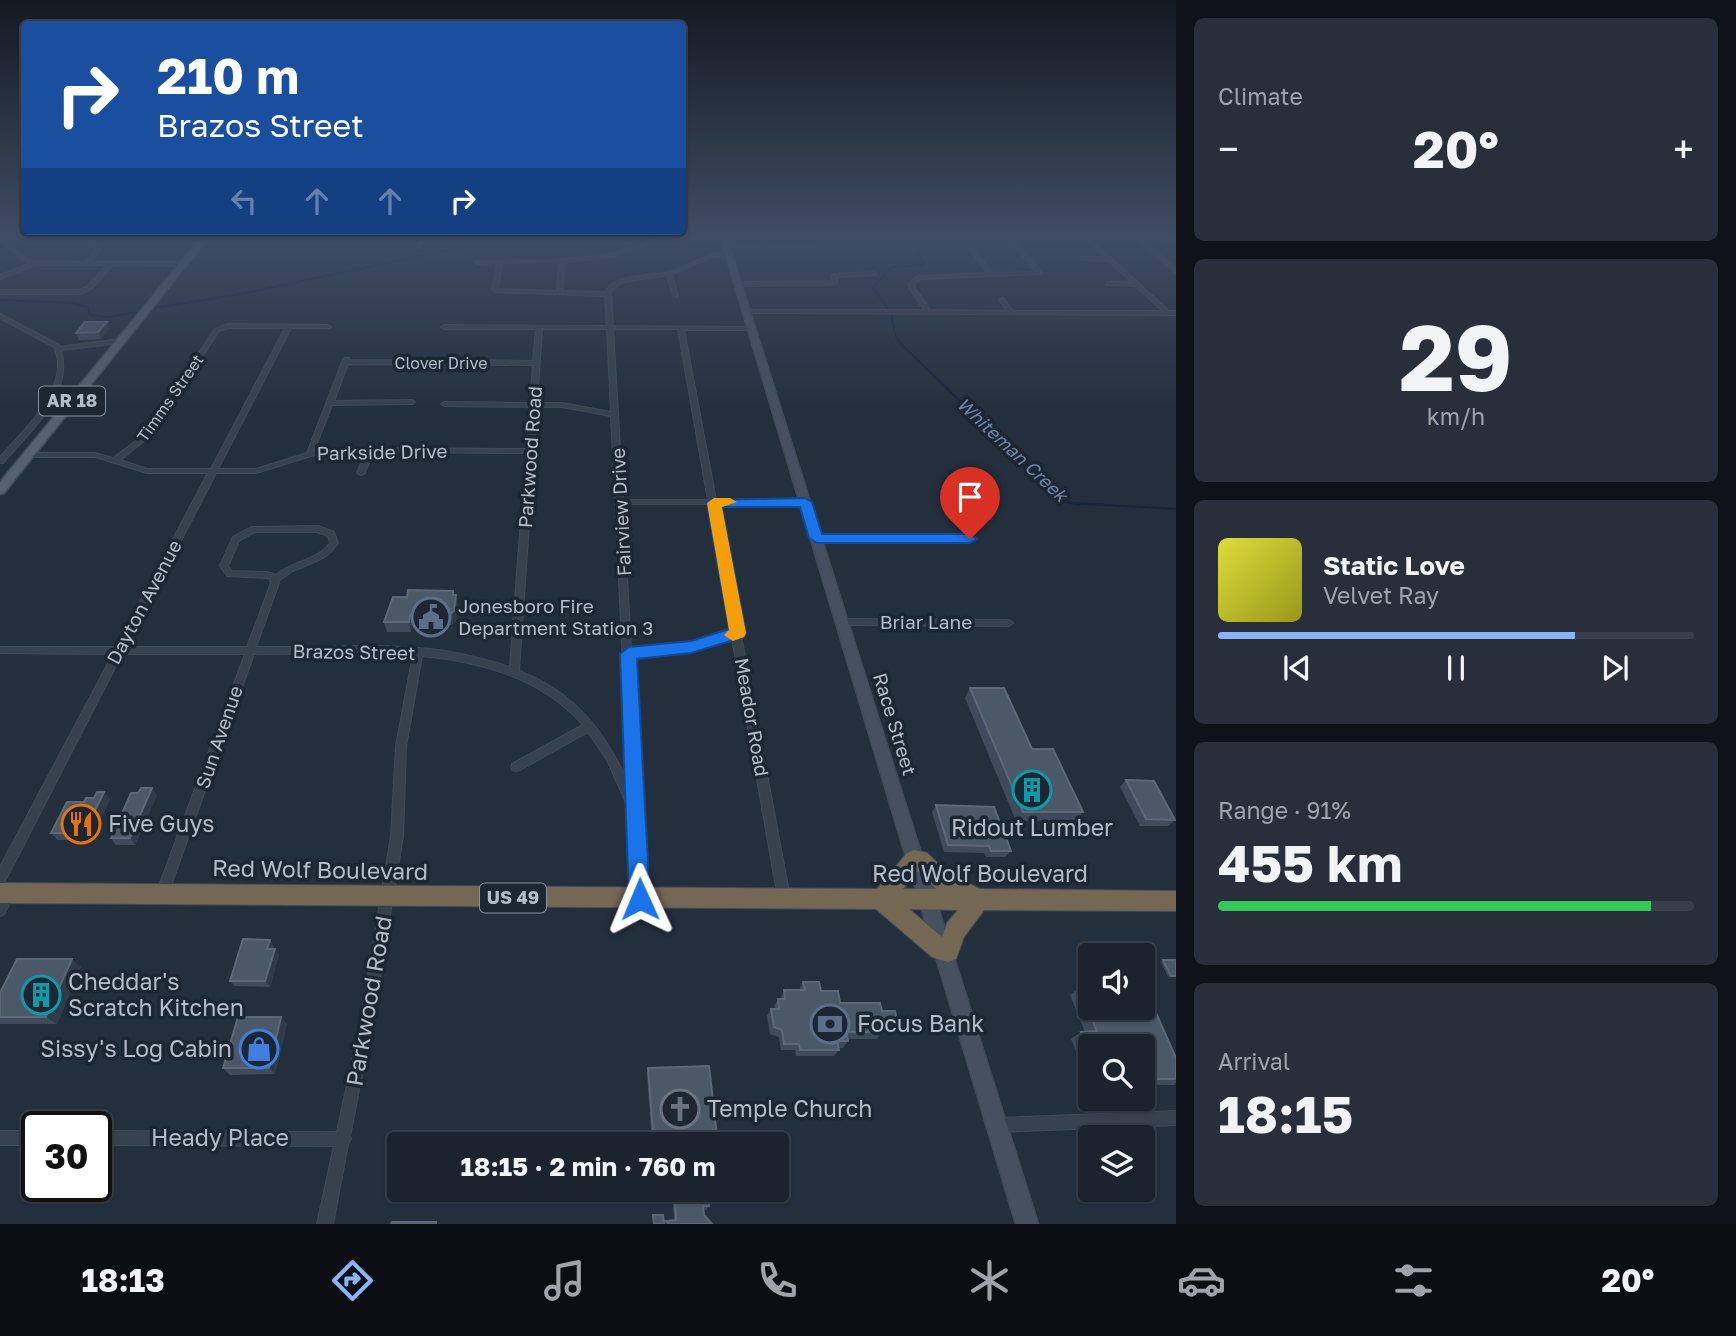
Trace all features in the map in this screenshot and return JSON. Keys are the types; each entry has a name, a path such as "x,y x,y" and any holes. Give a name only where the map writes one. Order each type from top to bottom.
{"highway":[{"path":"916,860 942,881 979,900 955,931 945,952 881,900 916,860"},
{"name":"Red Wolf Boulevard","path":"2,894 640,899"},
{"name":"US 49","path":"640,899 784,900"},
{"name":"Red Wolf Boulevard","path":"784,900 1176,901"}],"main road":[{"name":"AR 18","path":"0,490 160,293"}],"street":[{"path":"566,293 608,294"},
{"name":"Race Street","path":"741,293 1027,1224"},
{"path":"915,293 928,312"},
{"path":"1147,293 1168,313"},
{"name":"Fairview Drive","path":"608,294 640,899"},
{"path":"1002,300 1012,313"},
{"path":"746,311 1176,313"},
{"path":"0,316 59,351 118,344"},
{"path":"289,326 328,327"},
{"name":"Timms Street","path":"114,461 147,436 219,328 289,326"},
{"name":"Dayton Avenue","path":"2,894 119,651 289,326"},
{"path":"444,327 752,328"},
{"name":"Parkwood Road","path":"514,671 539,327"},
{"name":"Meador Road","path":"681,328 784,900"},
{"path":"0,461 48,403 60,376 59,351"},
{"name":"Clover Drive","path":"329,403 346,361 537,363"},
{"path":"310,452 329,403 412,402"},
{"path":"444,404 534,404 578,407 615,415"},
{"path":"361,474 370,450"},
{"name":"Parkside Drive","path":"28,455 95,455 147,471 213,471 264,470 310,452 531,451"},
{"path":"620,502 805,502"},
{"path":"254,529 318,529 332,536 334,545 324,555 286,570 273,580 267,575 235,575 226,571 224,563 240,535 254,529"},
{"path":"817,538 970,539"},
{"name":"Sun Avenue","path":"162,895 275,583 273,580"},
{"name":"Briar Lane","path":"843,622 1009,623"},
{"path":"629,654 691,647 738,633"},
{"name":"Brazos Street","path":"2,653 418,653 483,661 514,671 558,696 590,726 618,768 635,810"},
{"name":"Parkwood Road","path":"325,1224 344,1139 387,897 400,812 401,746 418,653"},
{"path":"516,768 590,726"},
{"path":"997,1125 1176,1118"},
{"path":"0,1138 21,1138"},
{"name":"Heady Place","path":"112,1138 344,1139"}],"building":[{"path":"85,322 107,322 98,332 76,333"},
{"path":"408,590 453,591 453,595 456,595 454,611 449,615 410,615 409,622 384,622 393,597 407,597"},
{"name":"Ridout Lumber","path":"970,688 1004,688 1032,749 1053,749 1083,812 1023,812"},
{"path":"1126,780 1154,781 1175,820 1146,819"},
{"path":"141,788 152,788 130,838 111,838 131,793 138,793"},
{"path":"97,792 104,792 84,833 51,833 67,802 84,802 86,798 94,798"},
{"path":"936,805 994,807 1011,851 991,851 989,846 948,845"},
{"path":"243,939 270,940 267,949 275,949 265,981 230,981"},
{"name":"Cheddar's Scratch Kitchen","path":"17,959 72,959 46,1017 0,1017 0,993"},
{"path":"1163,960 1176,960 1176,976 1171,976"},
{"name":"Focus Bank","path":"803,982 819,982 821,991 838,991 840,1003 880,1003 882,1011 895,1011 898,1024 881,1028 882,1032 846,1032 848,1041 837,1041 839,1050 800,1050 799,1044 784,1044 782,1030 774,1027 771,1009 779,1009 778,999 785,999 784,990 805,990"},
{"path":"1155,1011 1176,1058 1176,1079 1155,1079 1155,1034 1081,1032 1097,1031 1092,1020 1155,1020"},
{"name":"Sissy's Log Cabin","path":"238,1017 281,1017 269,1068 223,1068"},
{"name":"Temple Church","path":"709,1066 717,1132 653,1132 648,1068"},
{"path":"675,1202 708,1202 709,1206 703,1206 704,1215 712,1224 669,1224 666,1221 676,1220"},
{"path":"653,1215 663,1215 664,1224 654,1224"},
{"path":"436,1222 436,1224 391,1224"}],"waterway":[{"path":"149,309 245,293"},
{"name":"Whiteman Creek","path":"877,293 889,310"},
{"path":"0,300 72,303 88,307 90,315 108,317 143,311"},
{"name":"Whiteman Creek","path":"891,314 896,337 901,344 1063,501 1071,503"},
{"name":"Whiteman Creek","path":"1071,503 1176,509"},
{"name":"Whiteman Creek","path":"1071,503 1079,505"}],"slow traffic":[{"path":"730,502 714,503 738,633 733,635"}],"place":[{"name":"Jonesboro Fire Department Station 3","path":"431,617"},
{"name":"Ridout Lumber","path":"1032,790"},
{"name":"Five Guys","path":"81,824"},
{"name":"Cheddar's Scratch Kitchen","path":"41,995"},
{"name":"Focus Bank","path":"830,1024"},
{"name":"Sissy's Log Cabin","path":"259,1049"},
{"name":"Temple Church","path":"680,1109"}],"route":[{"path":"640,899 629,654 691,647 738,633 714,503 805,502 817,538 970,539"}]}
